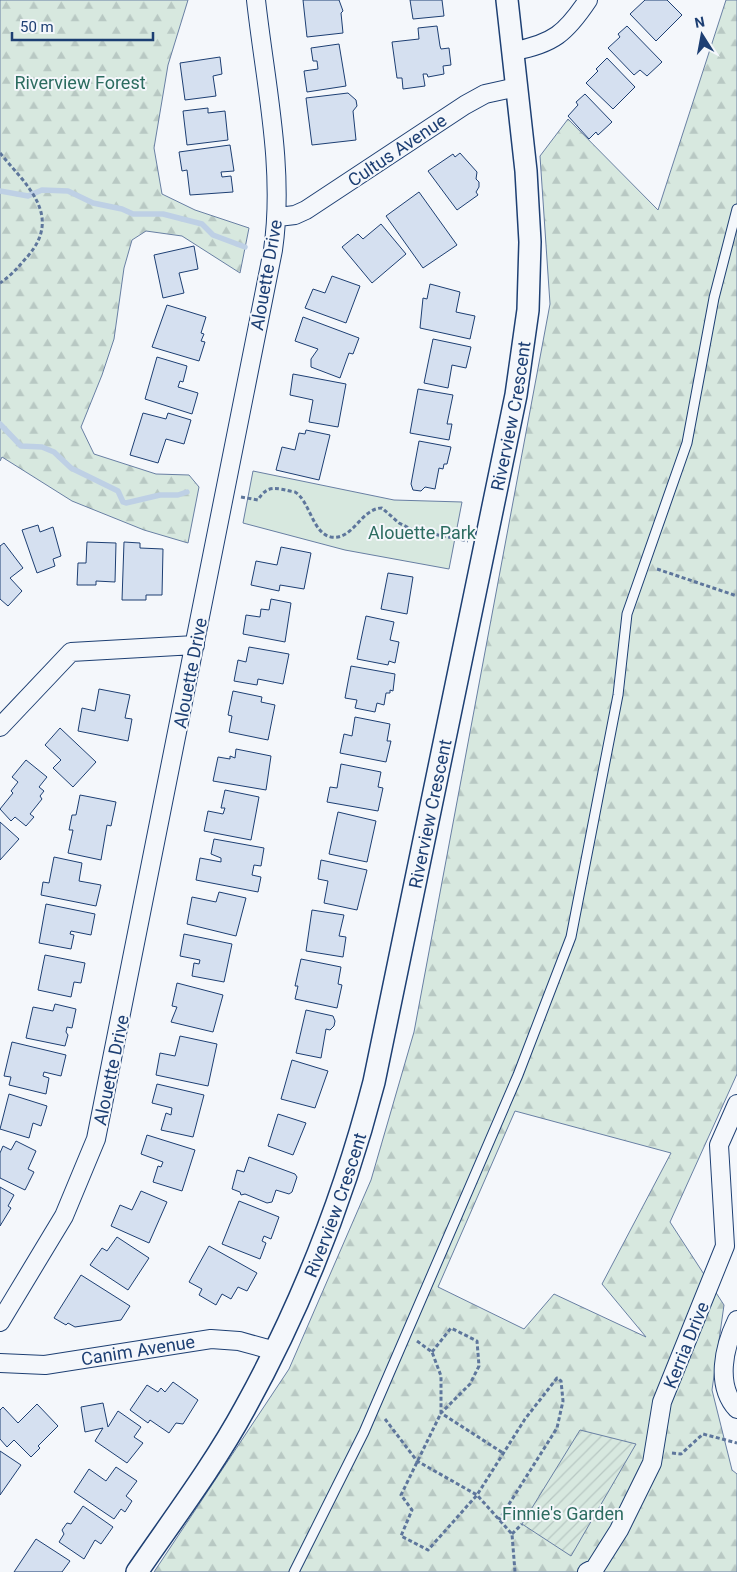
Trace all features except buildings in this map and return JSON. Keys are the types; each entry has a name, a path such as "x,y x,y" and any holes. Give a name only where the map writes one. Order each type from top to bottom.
{"street":[{"name":"Alouette Drive","path":"0,1322 64,1216 96,1139 278,217 277,179 256,0"},
{"name":"Riverview Crescent","path":"137,1572 244,1409 295,1312 328,1233 360,1139 374,1082 516,395 528,310 530,242 514,51 507,0"},
{"path":"514,51 539,46 551,40 570,25 588,0"},
{"name":"Cultus Avenue","path":"278,217 294,215 306,210 472,101 485,94 517,87"},
{"path":"0,727 71,652 195,645"},
{"name":"Kerria Drive","path":"587,1572 596,1568 619,1530 652,1463 662,1402 725,1246 719,1145 737,1104"},
{"path":"737,1320 729,1338 725,1358 724,1380 730,1401 737,1409"},
{"name":"Canim Avenue","path":"0,1363 45,1365 211,1339 239,1341 275,1350"}],"lane":[{"path":"294,1572 375,1406 518,1075 571,937 618,695 627,614 687,443 714,298 737,209"}],"path":[{"path":"0,153 36,198 44,221 40,242 12,274 0,282"},
{"path":"250,499 258,500 263,490 268,488 295,492 322,532 332,537 344,535 372,509 382,508 399,523 413,530 468,541"},
{"path":"644,565 737,596"},
{"path":"441,1413 441,1376 432,1352 451,1328 477,1340 479,1366 470,1384 441,1413 401,1495 412,1510 401,1536 428,1550 477,1495 525,1419 557,1378 561,1381 563,1401 557,1428 499,1520"},
{"path":"375,1406 417,1461 477,1495 512,1534 515,1572"},
{"path":"441,1413 503,1453"},
{"path":"654,1452 680,1454 702,1434 737,1443"},
{"path":"512,1534 522,1524"}],"green space":[{"name":"Riverview Forest","path":"0,0 188,0 168,65 154,148 162,194 195,210 249,228 240,273 182,236 146,231 132,240 124,268 114,339 81,427 94,454 156,474 189,475 199,487 188,543 144,530 72,501 2,457 0,461"},
{"path":"726,0 737,0 737,1074 670,1222 724,1305 712,1390 732,1470 737,1474 737,1572 154,1572 289,1369 371,1180 414,1032 550,304 540,156 568,119 658,210","holes":["515,1111 671,1153 602,1284 646,1337 554,1294 524,1329 438,1287"]},
{"name":"Alouette Park","path":"253,471 394,500 462,502 449,569 345,550 243,523"},
{"name":"Finnie's Garden","path":"580,1430 636,1444 571,1556 522,1524"}],"waterway":[{"path":"0,191 28,196 42,190 68,191 93,203 122,209 133,214 163,214 202,224 213,235 245,247"},
{"path":"0,424 21,446 42,447 54,452 71,468 118,491 123,502 126,503 160,495 178,495 187,492"}]}
